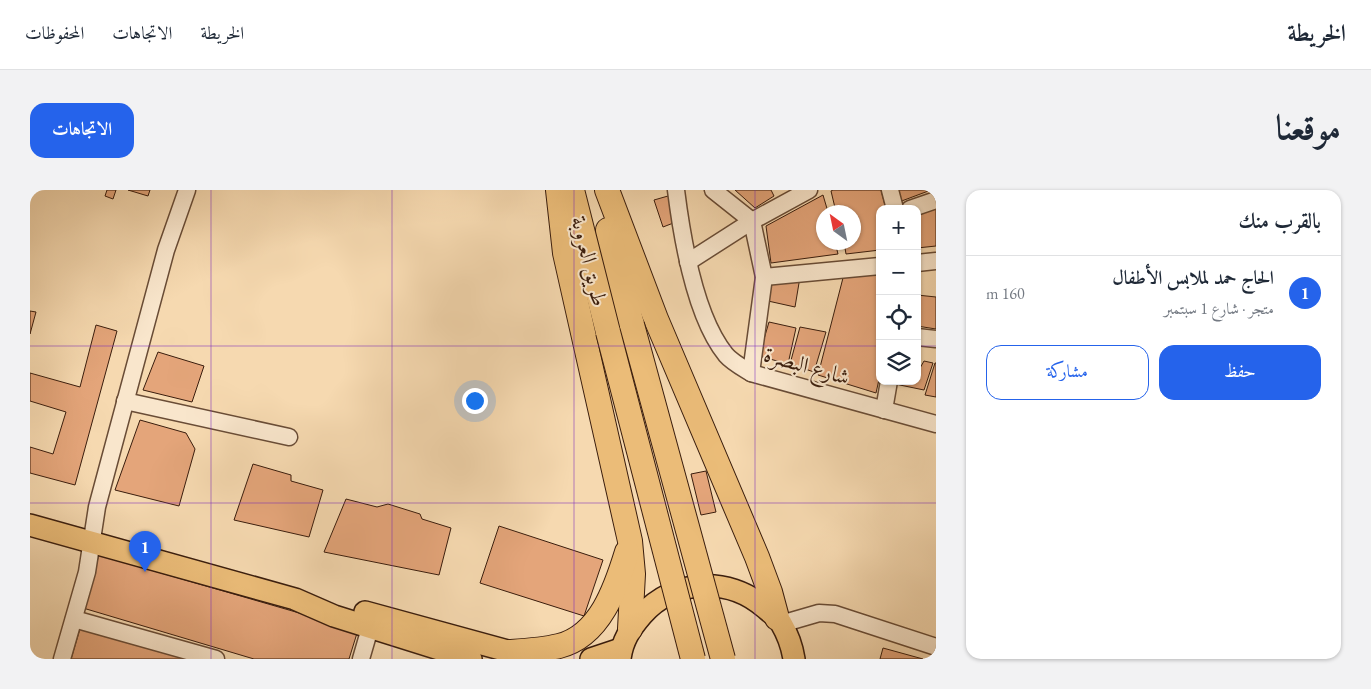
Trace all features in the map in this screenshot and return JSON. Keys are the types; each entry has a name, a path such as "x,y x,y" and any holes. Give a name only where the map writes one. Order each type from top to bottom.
{"highway":[{"path":"558,190 565,253 630,540 633,574 624,646"},
{"name":"طريق العروبة","path":"572,190 694,659"},
{"name":"طريق العروبة","path":"598,190 632,325 723,659"},
{"path":"607,190 656,319 757,557 779,621"},
{"path":"509,652 561,646 578,637 592,626 603,612 610,597 630,540"}],"main road":[{"path":"30,525 295,599 338,605 536,659"},
{"path":"591,659 624,646 652,603 683,588 718,585 751,596 779,621 791,643 794,659"},
{"path":"295,599 334,616 471,659"}],"street":[{"path":"62,659 87,572 97,506 166,250 187,190"},
{"name":"شارع البصرة","path":"676,190 688,262 709,330 727,356 750,374 936,424"},
{"path":"714,190 752,221 764,277 750,374"},
{"path":"688,262 752,221 783,196 809,190"},
{"path":"890,190 894,205"},
{"path":"921,205 936,200"},
{"path":"921,263 936,261"},
{"path":"764,277 876,266"},
{"path":"921,337 936,338"},
{"path":"884,410 888,385"},
{"path":"125,401 289,437"},
{"path":"779,621 819,613 835,614 936,647"},
{"path":"74,619 216,659"},
{"path":"361,659 370,628"}],"building":[{"path":"107,190 116,190 113,199 105,196"},
{"path":"128,190 150,190 148,196"},
{"path":"735,190 771,190 774,196 755,208"},
{"path":"881,190 885,205 876,205 876,250 846,254 845,250 861,250 861,205 834,205 831,191"},
{"path":"895,190 931,190 899,202"},
{"path":"823,195 826,205 816,205 816,250 837,250 838,254 771,263 766,226"},
{"path":"668,196 676,222 663,227 654,200"},
{"path":"936,202 936,246 921,248 921,208"},
{"path":"876,271 876,385 878,385 876,393 818,375 844,274"},
{"path":"800,277 795,307 768,301 770,279"},
{"path":"921,295 936,297 936,329 921,327"},
{"path":"30,311 36,312 30,334"},
{"path":"769,322 796,328 788,364 759,356"},
{"path":"96,325 117,331 75,485 30,473 30,447 53,454 66,412 30,401 30,373 80,387"},
{"path":"800,327 826,332 814,372 790,364"},
{"path":"158,352 204,366 192,402 143,390"},
{"path":"924,361 933,363 924,390 900,385 921,385 921,366"},
{"path":"936,363 936,397 925,395"},
{"path":"140,420 186,433 195,449 179,506 115,490"},
{"path":"253,464 291,475 291,481 323,490 309,537 234,520"},
{"path":"706,471 716,512 701,515 691,474"},
{"path":"346,499 377,507 388,504 420,514 422,519 451,528 439,575 324,552"},
{"path":"499,526 603,560 584,616 480,583"},
{"path":"99,555 358,630 349,659 254,659 83,608"},
{"path":"82,622 210,659 71,659"},
{"path":"883,648 923,659 880,659"}],"place":[{"name":"الحاج حمد لملابس الأطفال","path":"145,572"}]}
